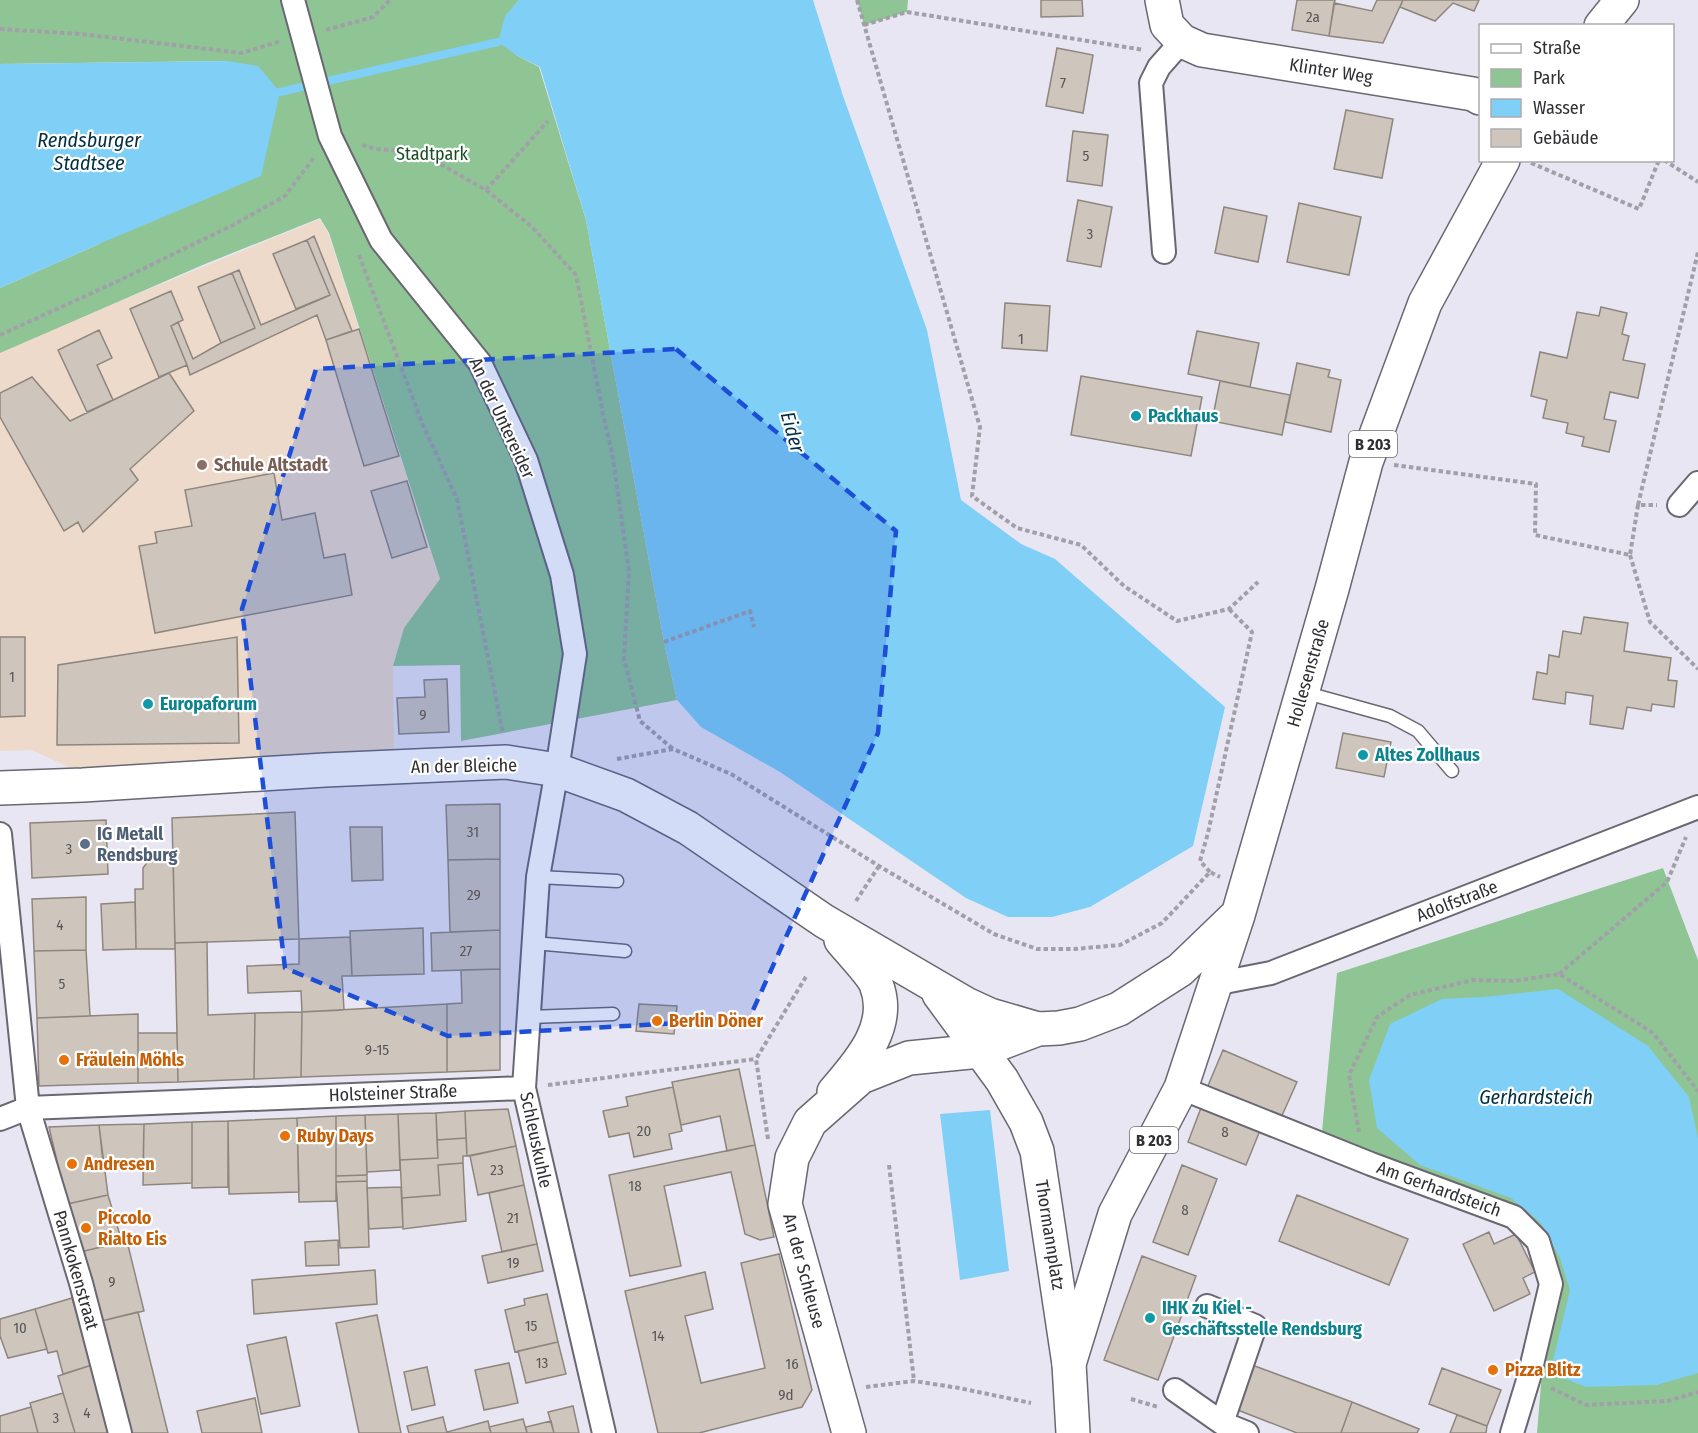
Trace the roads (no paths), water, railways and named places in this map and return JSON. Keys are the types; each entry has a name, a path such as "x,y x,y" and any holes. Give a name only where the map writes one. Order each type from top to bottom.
{"main road":[{"path":"1162,0 1167,25 1176,48"},
{"path":"1602,24 1622,0"},
{"name":"Klinter Weg","path":"1176,48 1202,50 1473,94 1479,97"},
{"name":"Hollesenstraße","path":"1242,902 1366,462 1425,303 1502,162"},
{"name":"An der Bleiche","path":"0,788 506,762 558,770 626,795 688,828 824,921 935,987 980,1051"},
{"path":"980,1051 1038,1029 1080,1024 1119,1009 1180,970 1242,902"},
{"name":"B 203","path":"1069,1364 1115,1214 1181,1088 1242,902"},
{"path":"810,1122 864,1056 879,1025 880,1001 875,982 824,921"},
{"path":"935,987 990,1015 1038,1029"},
{"name":"An der Schleuse","path":"841,1431 836,1391 786,1204 792,1158 810,1122 861,1077 909,1058 980,1051"},
{"name":"Thormannplatz","path":"980,1051 1007,1089 1026,1122 1037,1151 1069,1364 1073,1433"}],"street":[{"name":"An der Untereider","path":"293,0 330,136 381,240 480,363 526,460 562,574 575,654 558,770"},
{"path":"1164,252 1151,83 1159,67 1176,48"},
{"path":"1679,505 1698,483"},
{"name":"Schleuskuhle","path":"558,770 538,877 524,1088 604,1433"},
{"name":"Adolfstraße","path":"1214,984 1271,973 1698,807"},
{"name":"Pannkokenstraat","path":"0,834 28,1108 81,1283 120,1433"},
{"name":"Holsteiner Straße","path":"0,1119 28,1108 524,1088"},
{"name":"Am Gerhardsteich","path":"1181,1088 1371,1164 1514,1217 1538,1241 1551,1284 1529,1377 1512,1433"},
{"path":"1206,1306 1255,1326 1222,1423"},
{"path":"1175,1390 1222,1423 1247,1433"}],"lane":[{"path":"1302,692 1390,716 1409,726 1418,731 1452,771"},
{"path":"538,877 617,881"},
{"path":"534,943 625,951"},
{"path":"529,1017 613,1014"}],"water":[{"name":"Eider","path":"519,0 813,0 843,96 927,330 961,500 1021,544 1055,559 1225,707 1193,846 1090,907 1052,917 1008,917 966,898 780,772 701,727 677,700 664,642 586,220 540,67 516,55 498,42 505,16"},
{"name":"Rendsburger Stadtsee","path":"228,61 258,66 280,92 261,176 0,288 0,64"},
{"name":"Gerhardsteich","path":"1558,989 1648,1046 1689,1097 1698,1138 1698,1373 1657,1385 1586,1387 1550,1373 1570,1290 1560,1258 1541,1223 1511,1198 1420,1165 1377,1128 1369,1080 1390,1024 1442,999"},
{"path":"990,1110 1009,1271 960,1280 940,1114"}],"waterway":[{"path":"280,92 498,42"}],"place":[{"name":"Packhaus","path":"1136,416"},
{"name":"Schule Altstadt","path":"202,465"},
{"name":"Europaforum","path":"148,704"},
{"name":"Altes Zollhaus","path":"1363,755"},
{"name":"IG Metall Rendsburg","path":"85,844"},
{"name":"Berlin Döner","path":"657,1021"},
{"name":"Fräulein Möhls","path":"64,1060"},
{"name":"Ruby Days","path":"285,1136"},
{"name":"Andresen","path":"72,1164"},
{"name":"Piccolo Rialto Eis","path":"86,1228"},
{"name":"IHK zu Kiel - Geschäftsstelle Rendsburg","path":"1150,1318"},
{"name":"Pizza Blitz","path":"1493,1370"}],"park label":[{"name":"Stadtpark","path":"432,154"}]}
